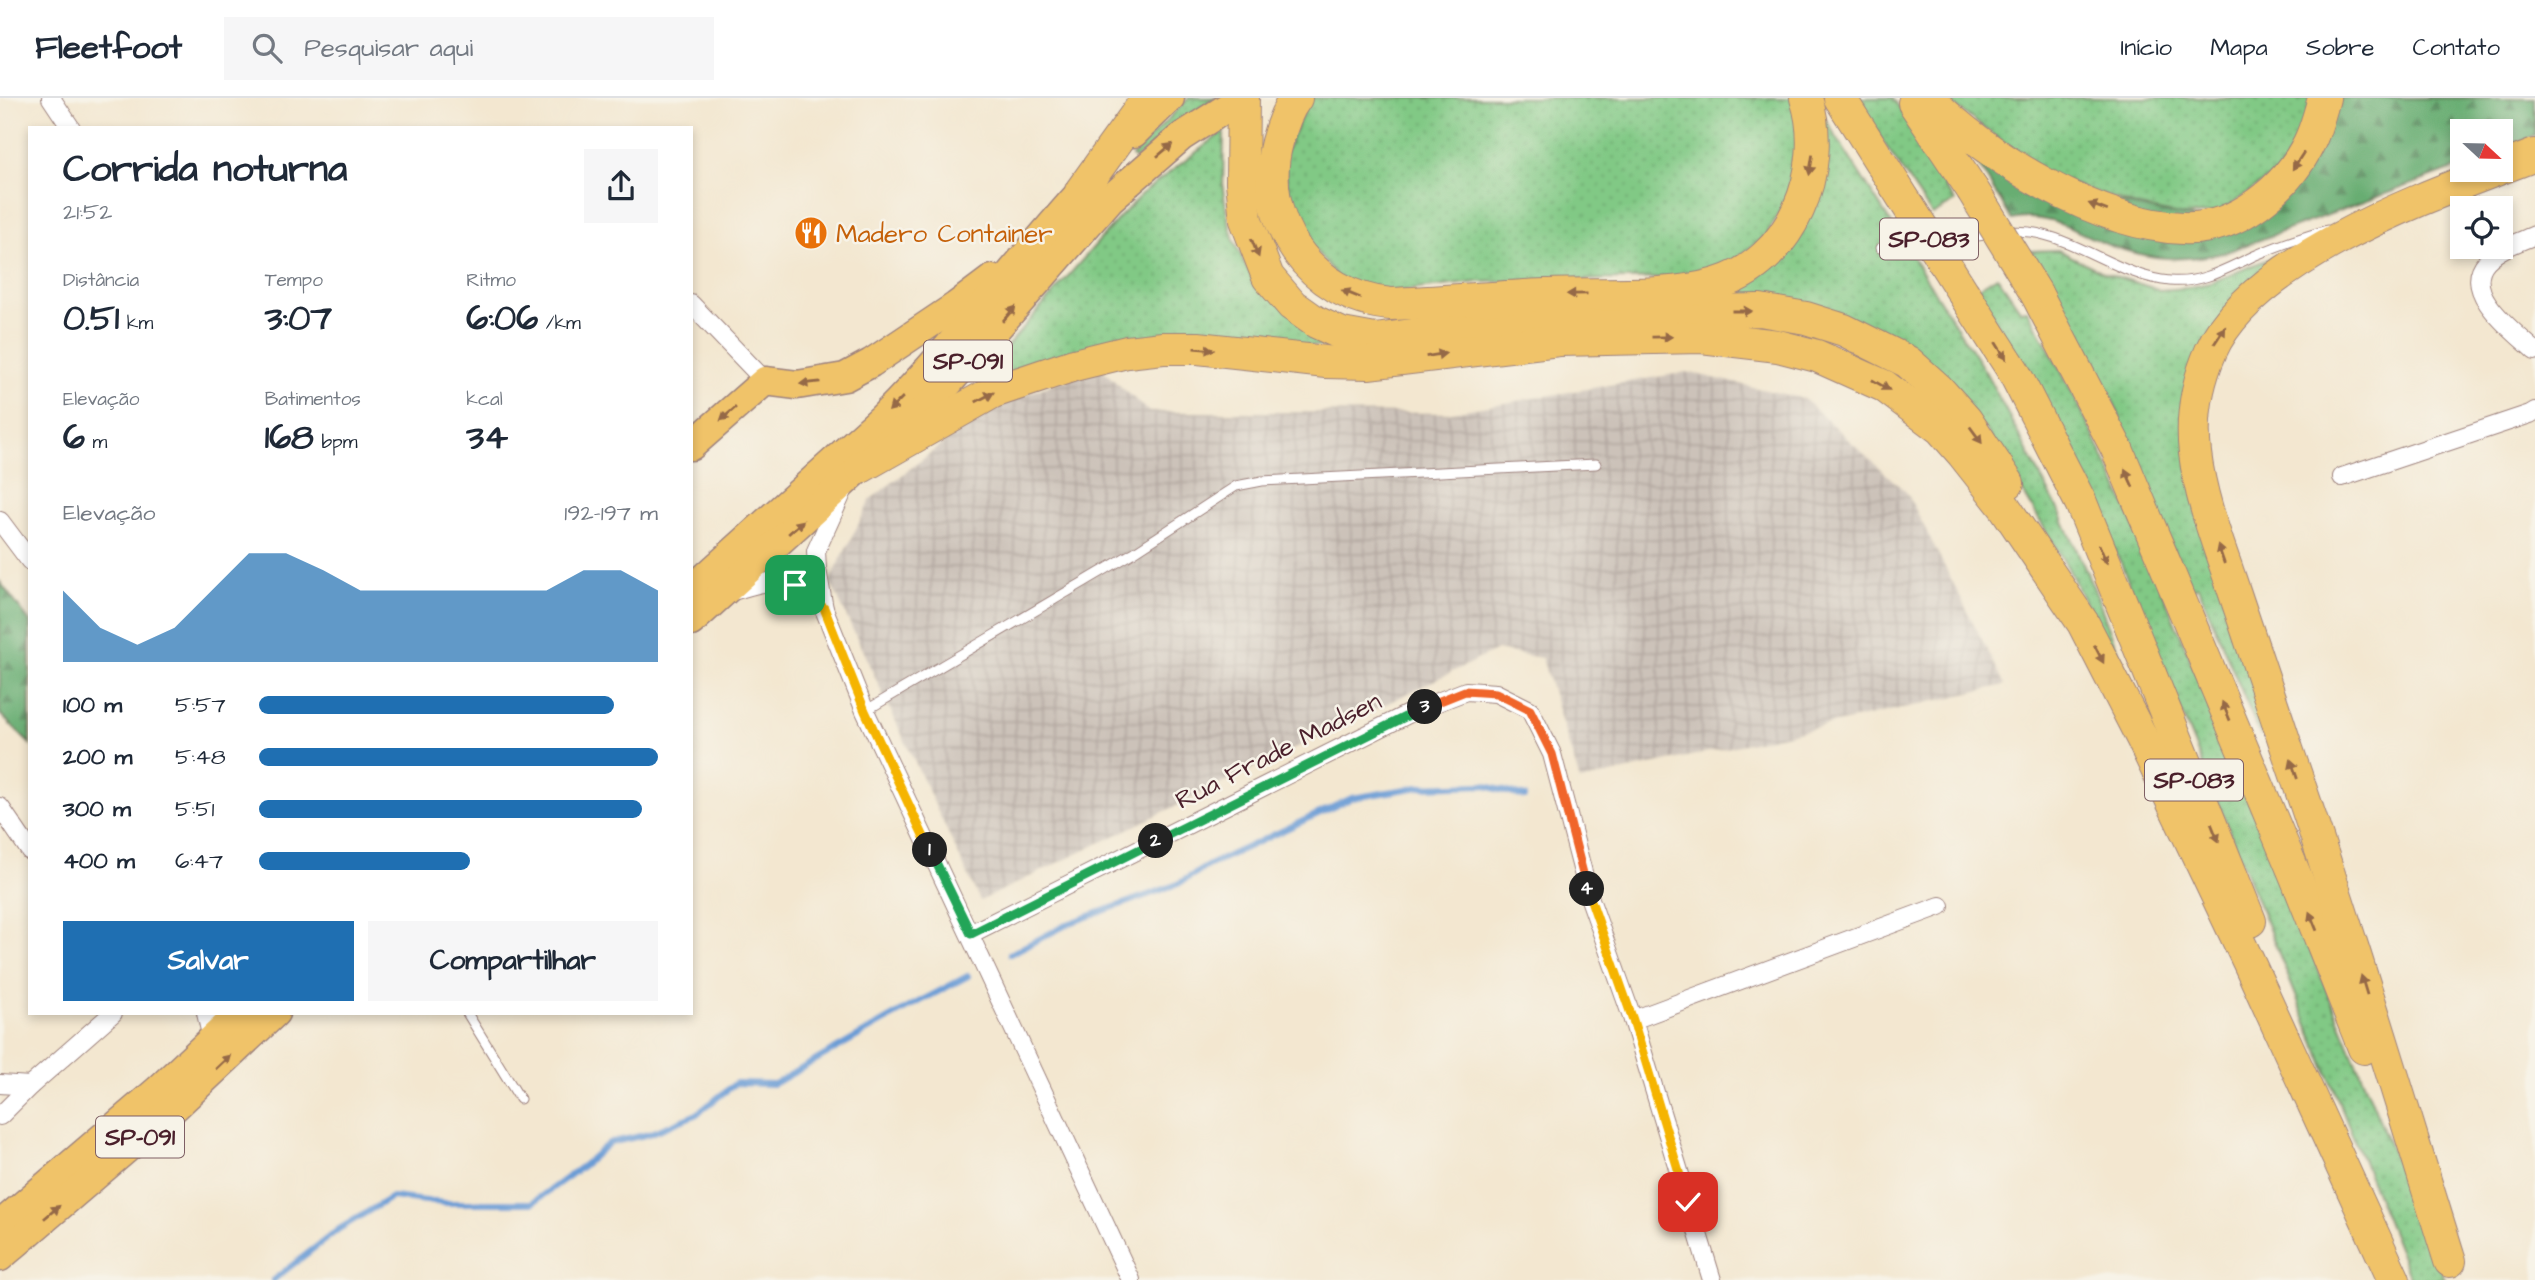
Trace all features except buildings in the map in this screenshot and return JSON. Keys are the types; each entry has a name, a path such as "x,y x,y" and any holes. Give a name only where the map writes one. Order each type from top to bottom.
{"highway":[{"path":"1081,191 1148,98"},
{"path":"1242,98 1245,220 1268,277 1292,304 1316,322 1342,334 1375,340 1522,320 1760,310 1805,318 1844,330 1908,362 1938,389 1966,420 1990,454 2042,539 2142,738 2249,963 2394,1280"},
{"path":"1296,98 1281,125 1273,163 1275,196 1286,235 1312,270 1340,290 1373,302 1391,304 1545,295 1678,292 1716,284 1741,275 1782,235 1798,211 1807,188 1813,159 1814,131 1805,98"},
{"name":"SP-083","path":"1840,98 2014,372 2081,503 2394,1280"},
{"name":"SP-083","path":"1910,98 1972,189 2036,293 2117,449 2296,877 2454,1271"},
{"path":"1928,98 1977,142 2037,179 2135,222 2185,229 2220,223 2251,208 2275,190 2309,143 2324,98"},
{"path":"2513,163 2535,155"},
{"path":"2454,1271 2341,909 2210,520 2195,453 2194,417 2199,383 2211,349 2247,301 2316,249 2463,182"},
{"path":"855,473 993,393 1074,365 1139,351 1198,348 1326,362 1368,363 1559,340 1701,337 1739,340 1817,356 1852,370 1884,386 1941,429 2004,506 2083,623"}],"main road":[{"name":"SP-091","path":"693,588 883,418 912,388 1081,191 1170,98"},
{"name":"SP-091","path":"693,620 931,403 1110,199 1181,137 1242,98"},
{"path":"693,444 765,381 797,384 845,377 871,363 956,306 1034,248"},
{"name":"SP-091","path":"0,1225 158,1090 209,1026 235,1015"},
{"name":"SP-091","path":"0,1257 173,1109 273,1015"}],"street":[{"path":"51,98 70,126"},
{"path":"2535,235 2499,251 2486,262 2480,278 2481,292 2490,308 2535,351"},
{"path":"693,306 765,381"},
{"path":"2342,477 2530,415 2535,411"},
{"path":"855,473 816,551 824,608 865,711 1131,1280"},
{"path":"0,520 28,558"},
{"path":"722,594 764,583 779,582 795,585 824,608"},
{"name":"Rua Frade Madsen","path":"971,934 1412,712 1465,691 1496,693 1530,710 1552,754 1590,899 1633,1020 1712,1280"},
{"path":"0,807 28,848"},
{"path":"1633,1020 1940,906"},
{"path":"0,1116 111,1015"},
{"path":"0,1084 30,1086"}],"lane":[{"path":"1880,248 2022,230 2050,237 2131,273 2170,281 2192,282 2292,241 2439,191"},
{"path":"865,711 1121,561 1236,486 1262,481 1596,464"},
{"path":"468,1015 520,1099"}],"shaded area":[{"path":"1099,367 1149,412 1447,413 1687,372 1804,399 1907,493 2005,685 1580,781 1542,658 1497,650 980,901 830,581 871,499 989,408"}],"green space":[{"path":"1189,98 1216,98 1192,113 1136,159 1132,156"},
{"path":"1310,98 1796,98 1803,122 1796,183 1766,236 1722,269 1676,278 1478,282 1382,293 1339,279 1294,224 1283,157"},
{"path":"1854,98 1893,98 1947,184 1944,187 1955,202 1932,215"},
{"path":"1944,98 2315,98 2284,168 2220,212 2171,218 2048,176"},
{"path":"2333,98 2535,98 2535,136 2513,145 2513,119 2450,119 2450,170 2224,253 2194,258 2154,257 2111,246 2051,221 2025,218 2012,220 1975,159 2013,181 2236,227"},
{"path":"1818,108 1986,373 2062,517 2094,589 2126,673 2122,678 2068,568 1988,433 1935,373 1714,299 1764,268"},
{"path":"1224,131 1223,190 1234,241 1246,266 1259,288 1349,349 1208,336 993,382 981,376 1144,192"},
{"path":"2298,247 2189,374 2268,723 2260,735 2198,586 2190,590 2118,425 2120,417 2096,363 2031,251 2058,250 2105,273 2159,290 2210,283"},
{"path":"1997,276 2021,311 2027,310 2053,356 2123,499 2445,1280 2411,1280 2121,563 1978,288"},
{"path":"0,582 28,619 28,742 0,714"}],"waterway":[{"path":"1010,954 1070,923 1178,884 1209,865 1352,798 1419,787 1483,785 1525,797"},
{"path":"273,1280 339,1229 392,1197 444,1203 532,1203 609,1143 649,1134 697,1114 736,1083 774,1084 968,976"}],"place":[{"name":"Madero Container","path":"811,233"}],"route":[{"path":"795,585 824,608 865,711 971,934 1412,712 1465,691 1496,693 1530,710 1552,754 1590,899 1633,1020 1688,1202"}]}
